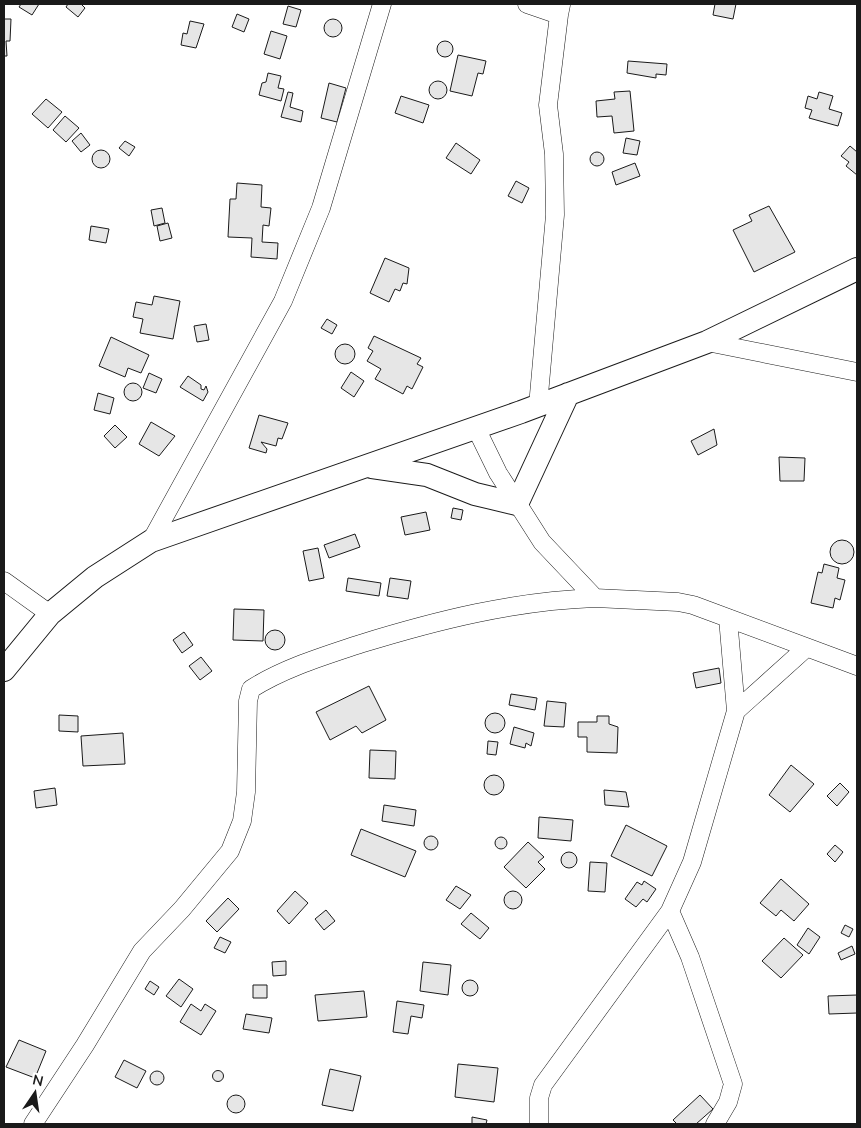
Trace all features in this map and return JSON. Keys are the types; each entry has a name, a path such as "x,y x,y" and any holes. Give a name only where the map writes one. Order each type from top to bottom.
{"street":[{"path":"150,541 283,301 321,208 382,4"},
{"path":"527,4 560,9 548,105 554,154 555,215 538,406"},
{"path":"4,670 50,614 96,577 150,541 538,406 707,342 857,269"},
{"path":"707,342 857,372"},
{"path":"517,504 568,394"},
{"path":"476,428 498,474 542,542 595,598"},
{"path":"369,466 427,475 475,494 517,504"},
{"path":"4,581 50,614"},
{"path":"33,1124 86,1045 138,957 230,850 242,821 246,792 248,701 251,689 327,655 420,626 488,609 552,600 595,598 678,602 715,612 857,666"},
{"path":"539,1124 539,1098 543,1085 670,911 692,862 736,711 728,618"},
{"path":"736,711 806,648"},
{"path":"670,911 690,957 733,1084 728,1102 715,1124"}],"building":[{"path":"21,4 39,4 32,15 19,7"},
{"path":"68,4 81,4 85,8 78,17 66,7"},
{"path":"715,4 736,4 733,19 713,15"},
{"path":"288,6 301,10 296,27 283,24"},
{"path":"237,14 249,19 244,32 232,27"},
{"path":"4,19 11,19 10,41 6,41 7,56 4,56"},
{"path":"333,19 339,22 342,28 339,34 333,37 327,34 324,28 327,22"},
{"path":"190,21 204,24 196,48 181,45 183,33 187,34"},
{"path":"271,31 287,36 280,59 264,54"},
{"path":"442,41 448,41 453,46 451,55 442,57 437,52 437,46"},
{"path":"458,55 486,61 483,74 478,73 472,96 450,91"},
{"path":"628,61 667,64 666,75 656,74 656,78 627,73"},
{"path":"268,73 281,76 278,88 284,89 281,101 259,95 262,83 266,82"},
{"path":"434,81 442,81 447,86 445,97 434,99 429,94 429,86"},
{"path":"329,83 346,88 337,122 321,118"},
{"path":"630,91 634,131 614,133 612,116 597,117 596,101 615,99 614,92"},
{"path":"288,92 293,93 290,107 303,111 301,122 281,117"},
{"path":"819,92 833,96 829,109 842,113 838,126 809,118 812,110 805,108 808,96 817,99"},
{"path":"401,96 429,105 423,123 395,113"},
{"path":"46,99 62,112 48,128 32,114"},
{"path":"65,116 79,128 66,142 53,130"},
{"path":"81,133 90,145 81,152 72,141"},
{"path":"626,138 640,141 637,155 623,153"},
{"path":"125,141 135,147 129,156 119,148"},
{"path":"456,143 480,160 471,174 446,158"},
{"path":"850,146 857,152 857,175 846,166 849,162 841,156"},
{"path":"101,150 107,153 110,159 107,165 101,168 95,165 92,159 95,153"},
{"path":"594,152 600,152 604,159 600,166 594,166 590,162 590,156"},
{"path":"635,163 640,176 616,185 612,172"},
{"path":"516,181 529,188 522,203 508,196"},
{"path":"237,183 262,185 261,207 271,208 269,226 263,225 262,242 278,243 277,259 251,257 252,238 228,237 230,199 236,199"},
{"path":"769,206 795,252 754,272 733,230 752,221 749,215"},
{"path":"162,208 165,223 154,226 151,210"},
{"path":"168,223 172,238 160,241 157,226"},
{"path":"91,226 109,229 106,243 89,240"},
{"path":"385,258 409,268 407,284 403,283 400,291 395,289 389,302 370,293"},
{"path":"154,296 180,301 173,339 140,333 143,319 133,317 136,302 152,305"},
{"path":"327,319 337,325 332,334 321,328"},
{"path":"206,324 209,340 197,342 194,326"},
{"path":"374,336 421,358 417,364 423,367 412,389 407,386 403,394 375,379 381,369 367,361 373,351 368,348"},
{"path":"111,337 149,355 141,373 128,368 125,377 99,366"},
{"path":"345,344 352,347 355,354 352,361 345,364 338,361 335,354 338,347"},
{"path":"351,372 364,381 354,397 341,388"},
{"path":"149,373 162,379 156,393 143,388"},
{"path":"188,376 201,385 201,389 204,390 206,386 208,392 203,401 180,387"},
{"path":"133,383 139,386 142,392 139,398 133,401 127,398 124,392 127,386"},
{"path":"98,393 114,398 110,414 94,410"},
{"path":"259,415 288,423 282,439 278,438 276,446 261,442 267,449 266,453 249,448"},
{"path":"151,422 175,436 159,456 139,444"},
{"path":"115,425 127,437 115,448 104,436"},
{"path":"714,429 717,445 698,455 691,441"},
{"path":"779,457 805,458 804,481 780,481"},
{"path":"453,508 463,510 461,520 451,518"},
{"path":"426,512 430,530 405,535 401,517"},
{"path":"355,534 360,547 329,558 324,545"},
{"path":"842,540 847,541 853,547 853,557 847,563 842,564 837,563 831,557 830,552 831,547 837,541"},
{"path":"318,548 324,578 309,581 303,551"},
{"path":"824,564 839,568 837,578 845,580 840,600 835,598 833,608 811,603 818,572 822,573"},
{"path":"348,578 381,583 379,596 346,591"},
{"path":"390,578 411,581 408,599 387,596"},
{"path":"234,609 264,610 263,641 233,640"},
{"path":"275,630 282,633 285,640 282,647 275,650 268,647 265,640 268,633"},
{"path":"184,632 193,645 182,653 173,640"},
{"path":"201,657 212,671 200,680 189,666"},
{"path":"719,668 721,683 696,688 693,673"},
{"path":"369,686 386,720 362,733 356,726 330,740 316,712"},
{"path":"511,694 537,698 535,710 509,705"},
{"path":"547,701 566,703 564,727 544,726"},
{"path":"495,713 502,716 505,723 502,730 495,733 488,730 485,723 488,716"},
{"path":"59,715 78,716 78,732 59,731"},
{"path":"597,716 609,716 609,724 618,727 617,753 587,752 587,737 578,737 578,722 597,722"},
{"path":"514,727 534,733 531,746 526,743 525,748 510,744"},
{"path":"123,733 125,764 83,766 81,736"},
{"path":"488,741 498,742 496,755 487,754"},
{"path":"370,750 396,751 395,779 369,778"},
{"path":"791,765 814,784 790,812 769,795"},
{"path":"490,775 498,775 504,781 504,789 498,795 490,795 484,789 484,781"},
{"path":"840,783 849,792 837,806 827,796"},
{"path":"55,788 57,805 36,808 34,791"},
{"path":"604,790 626,792 629,807 605,805"},
{"path":"384,805 416,810 414,826 382,821"},
{"path":"539,817 573,820 571,841 538,838"},
{"path":"626,825 667,846 652,876 611,856"},
{"path":"361,829 416,851 405,877 351,855"},
{"path":"428,836 434,836 438,843 434,850 428,850 424,846 424,840"},
{"path":"499,837 503,837 507,843 503,849 499,849 495,845 495,841"},
{"path":"528,842 544,857 538,862 545,869 526,888 504,867"},
{"path":"835,845 843,852 835,862 827,854"},
{"path":"566,852 572,852 577,857 575,866 566,868 561,863 561,857"},
{"path":"590,862 607,863 605,892 588,891"},
{"path":"781,879 809,904 794,921 781,910 776,916 760,903"},
{"path":"644,881 656,889 647,902 643,899 636,907 625,899 637,882 642,885"},
{"path":"456,886 471,895 460,909 446,900"},
{"path":"295,891 308,903 289,924 277,911"},
{"path":"513,891 519,894 522,900 519,906 513,909 507,906 504,900 507,894"},
{"path":"228,898 239,909 217,932 206,921"},
{"path":"326,910 335,921 324,930 315,919"},
{"path":"471,913 489,928 480,939 461,924"},
{"path":"845,925 853,929 849,937 841,933"},
{"path":"808,928 820,937 809,954 797,945"},
{"path":"220,937 231,942 225,953 214,948"},
{"path":"784,938 803,955 781,978 762,961"},
{"path":"852,946 855,954 841,960 838,953"},
{"path":"286,961 286,975 273,976 272,962"},
{"path":"423,962 451,965 448,995 420,991"},
{"path":"179,979 193,989 181,1007 166,996"},
{"path":"470,980 478,988 470,996 462,988"},
{"path":"150,981 159,987 154,995 145,989"},
{"path":"253,985 267,985 267,998 253,998"},
{"path":"364,991 367,1017 318,1021 315,995"},
{"path":"857,995 857,1013 829,1014 828,996"},
{"path":"397,1001 424,1005 422,1018 411,1016 408,1034 393,1032"},
{"path":"191,1004 201,1011 205,1004 216,1011 201,1035 180,1022"},
{"path":"246,1014 272,1018 269,1033 243,1029"},
{"path":"19,1040 46,1051 35,1078 6,1067"},
{"path":"124,1060 146,1071 137,1088 115,1077"},
{"path":"458,1064 498,1068 494,1102 455,1097"},
{"path":"330,1069 361,1076 353,1111 322,1105"},
{"path":"154,1071 160,1071 164,1078 160,1085 154,1085 150,1081 150,1075"},
{"path":"216,1071 220,1071 223,1076 222,1080 216,1081 213,1078 213,1074"},
{"path":"236,1095 242,1098 245,1104 242,1110 236,1113 230,1110 227,1104 230,1098"},
{"path":"700,1095 713,1109 696,1124 677,1124 673,1120"},
{"path":"472,1117 487,1120 486,1124 472,1124"}]}
